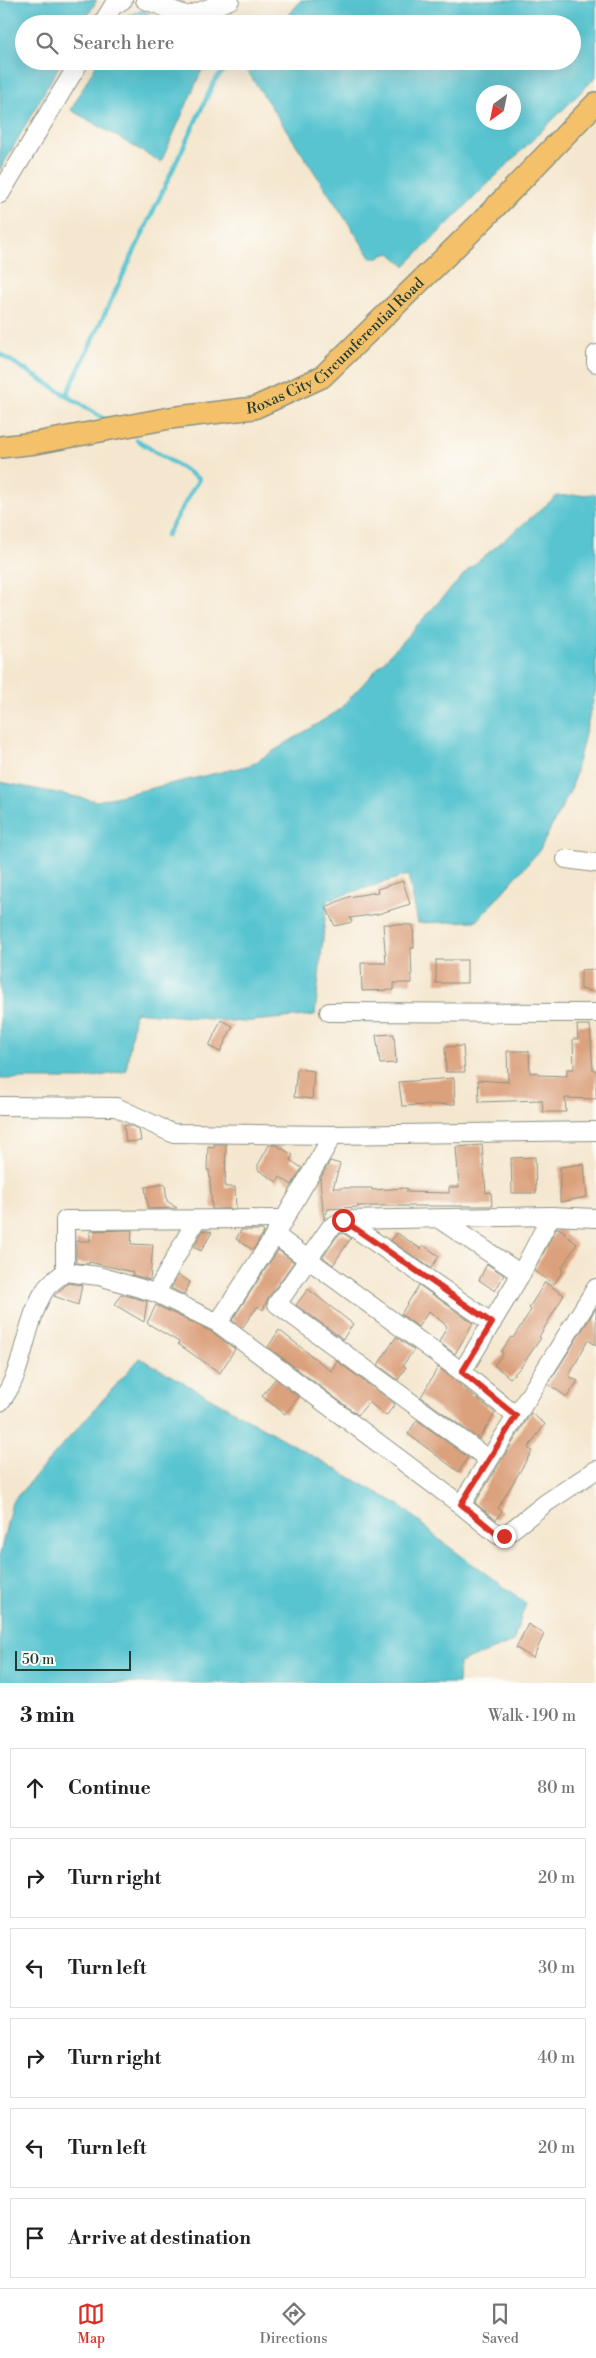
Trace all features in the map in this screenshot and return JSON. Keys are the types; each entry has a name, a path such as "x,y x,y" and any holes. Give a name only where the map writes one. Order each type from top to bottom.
{"main road":[{"name":"Roxas City Circumferential Road","path":"0,447 36,443 170,418 254,408 322,377 479,224 596,103"}],"street":[{"path":"108,15 113,6 123,0"},
{"path":"145,0 185,15"},
{"path":"191,15 230,0"},
{"path":"0,194 75,70"},
{"path":"596,354 596,363"},
{"path":"566,859 596,862"},
{"path":"328,1012 596,1013"},
{"path":"0,1106 116,1107 172,1133 333,1135 596,1132"},
{"path":"218,1323 275,1235 333,1135"},
{"path":"462,1372 521,1274 551,1216"},
{"path":"488,1459 277,1304 330,1228 343,1220 551,1216 596,1218"},
{"path":"439,1218 521,1274"},
{"path":"65,1272 66,1220 284,1219"},
{"path":"156,1293 196,1220"},
{"path":"343,1220 492,1323"},
{"path":"275,1235 309,1258 462,1372 516,1416"},
{"path":"0,1402 9,1392 33,1314 45,1288 65,1272 99,1276 156,1293 218,1323 461,1504 498,1535 504,1536 546,1503 596,1470"},
{"path":"461,1504 596,1288"}],"water":[{"path":"0,0 97,0 88,15 15,15 15,70 57,70 0,170"},
{"path":"301,0 596,0 596,77 405,266 390,253 372,259 247,70 581,70 581,15 289,15"},
{"path":"143,10 152,15 130,15"},
{"path":"93,70 202,70 161,162 71,110"},
{"path":"596,494 596,689 572,787 539,851 477,921 418,923 408,875 327,900 315,1015 242,1022 135,1012 126,1071 84,1079 0,1079 0,782 97,801 251,765 338,711 469,569 557,496"},
{"path":"140,1358 401,1506 441,1541 526,1603 513,1642 459,1663 458,1683 0,1683 0,1554 12,1502"}],"building":[{"path":"403,881 410,904 378,914 350,918 352,922 335,926 326,907 348,897 378,892 377,889"},
{"path":"383,924 413,925 414,948 411,948 412,983 394,983 394,990 362,991 361,963 386,963"},
{"path":"436,960 467,960 467,983 436,983"},
{"path":"596,969 596,992 581,989 581,970"},
{"path":"221,1020 233,1026 220,1052 209,1046"},
{"path":"577,1025 590,1025 593,1070 596,1070 596,1099 565,1098 566,1112 543,1112 542,1100 479,1102 478,1080 508,1082 507,1051 529,1051 530,1073 538,1072 539,1075 567,1076 567,1069 574,1069 573,1039 578,1039"},
{"path":"394,1034 396,1063 380,1064 376,1035"},
{"path":"463,1046 465,1072 446,1072 445,1047"},
{"path":"297,1069 314,1071 312,1099 294,1097"},
{"path":"454,1078 455,1104 402,1106 399,1082"},
{"path":"124,1125 139,1129 141,1141 126,1142"},
{"path":"214,1144 226,1144 225,1187 235,1187 236,1209 212,1209 209,1170 207,1170 208,1146 214,1147"},
{"path":"269,1145 276,1145 293,1155 290,1160 302,1168 292,1185 280,1177 277,1182 258,1170 258,1165"},
{"path":"482,1145 486,1193 491,1192 492,1206 357,1206 359,1207 328,1209 324,1220 320,1179 330,1161 340,1164 333,1188 372,1188 372,1190 407,1188 407,1192 449,1193 449,1187 459,1187 456,1147"},
{"path":"535,1157 536,1193 512,1193 511,1158"},
{"path":"584,1164 587,1197 560,1202 560,1167"},
{"path":"165,1184 167,1201 177,1208 148,1209 145,1187"},
{"path":"557,1227 577,1244 554,1284 534,1271"},
{"path":"132,1230 131,1244 153,1245 150,1280 132,1275 133,1272 89,1262 89,1264 76,1263 76,1241 90,1241 90,1231"},
{"path":"203,1230 212,1232 201,1251 194,1247"},
{"path":"241,1230 262,1230 264,1232 253,1250 236,1239"},
{"path":"343,1233 351,1238 333,1265 323,1257 337,1236"},
{"path":"397,1233 421,1249 423,1245 439,1256 431,1268 391,1241"},
{"path":"278,1250 294,1262 268,1298 263,1310 258,1306 242,1328 232,1320"},
{"path":"487,1264 504,1275 495,1291 479,1280"},
{"path":"178,1275 190,1282 184,1295 171,1288"},
{"path":"545,1282 564,1295 539,1337 541,1338 521,1367 510,1378 494,1365 503,1354 501,1352 511,1337 513,1338 531,1310 529,1308"},
{"path":"68,1283 82,1285 78,1305 54,1296"},
{"path":"419,1285 473,1323 455,1354 439,1342 447,1326 429,1311 418,1327 401,1314"},
{"path":"308,1289 353,1324 343,1339 296,1305"},
{"path":"121,1294 147,1301 144,1322 115,1305"},
{"path":"156,1305 212,1332 235,1349 220,1373 178,1344 179,1342 147,1323"},
{"path":"596,1308 596,1345 588,1340 569,1376 578,1381 567,1397 548,1384"},
{"path":"279,1330 331,1371 337,1361 395,1404 386,1416 369,1402 358,1415 268,1347"},
{"path":"396,1337 414,1350 403,1365 406,1367 398,1380 378,1365"},
{"path":"438,1367 495,1413 479,1439 421,1397"},
{"path":"275,1379 299,1397 285,1414 262,1396"},
{"path":"531,1413 545,1424 528,1448 532,1451 498,1508 502,1511 496,1520 475,1503"},
{"path":"417,1420 468,1457 459,1472 408,1434"},
{"path":"528,1624 544,1634 533,1658 516,1648"}],"waterway":[{"path":"67,394 215,80 225,70"},
{"path":"0,354 106,420"},
{"path":"137,440 199,479 166,536"}],"route":[{"path":"343,1220 492,1323 462,1372 516,1416 461,1504 498,1535 504,1536"}]}
